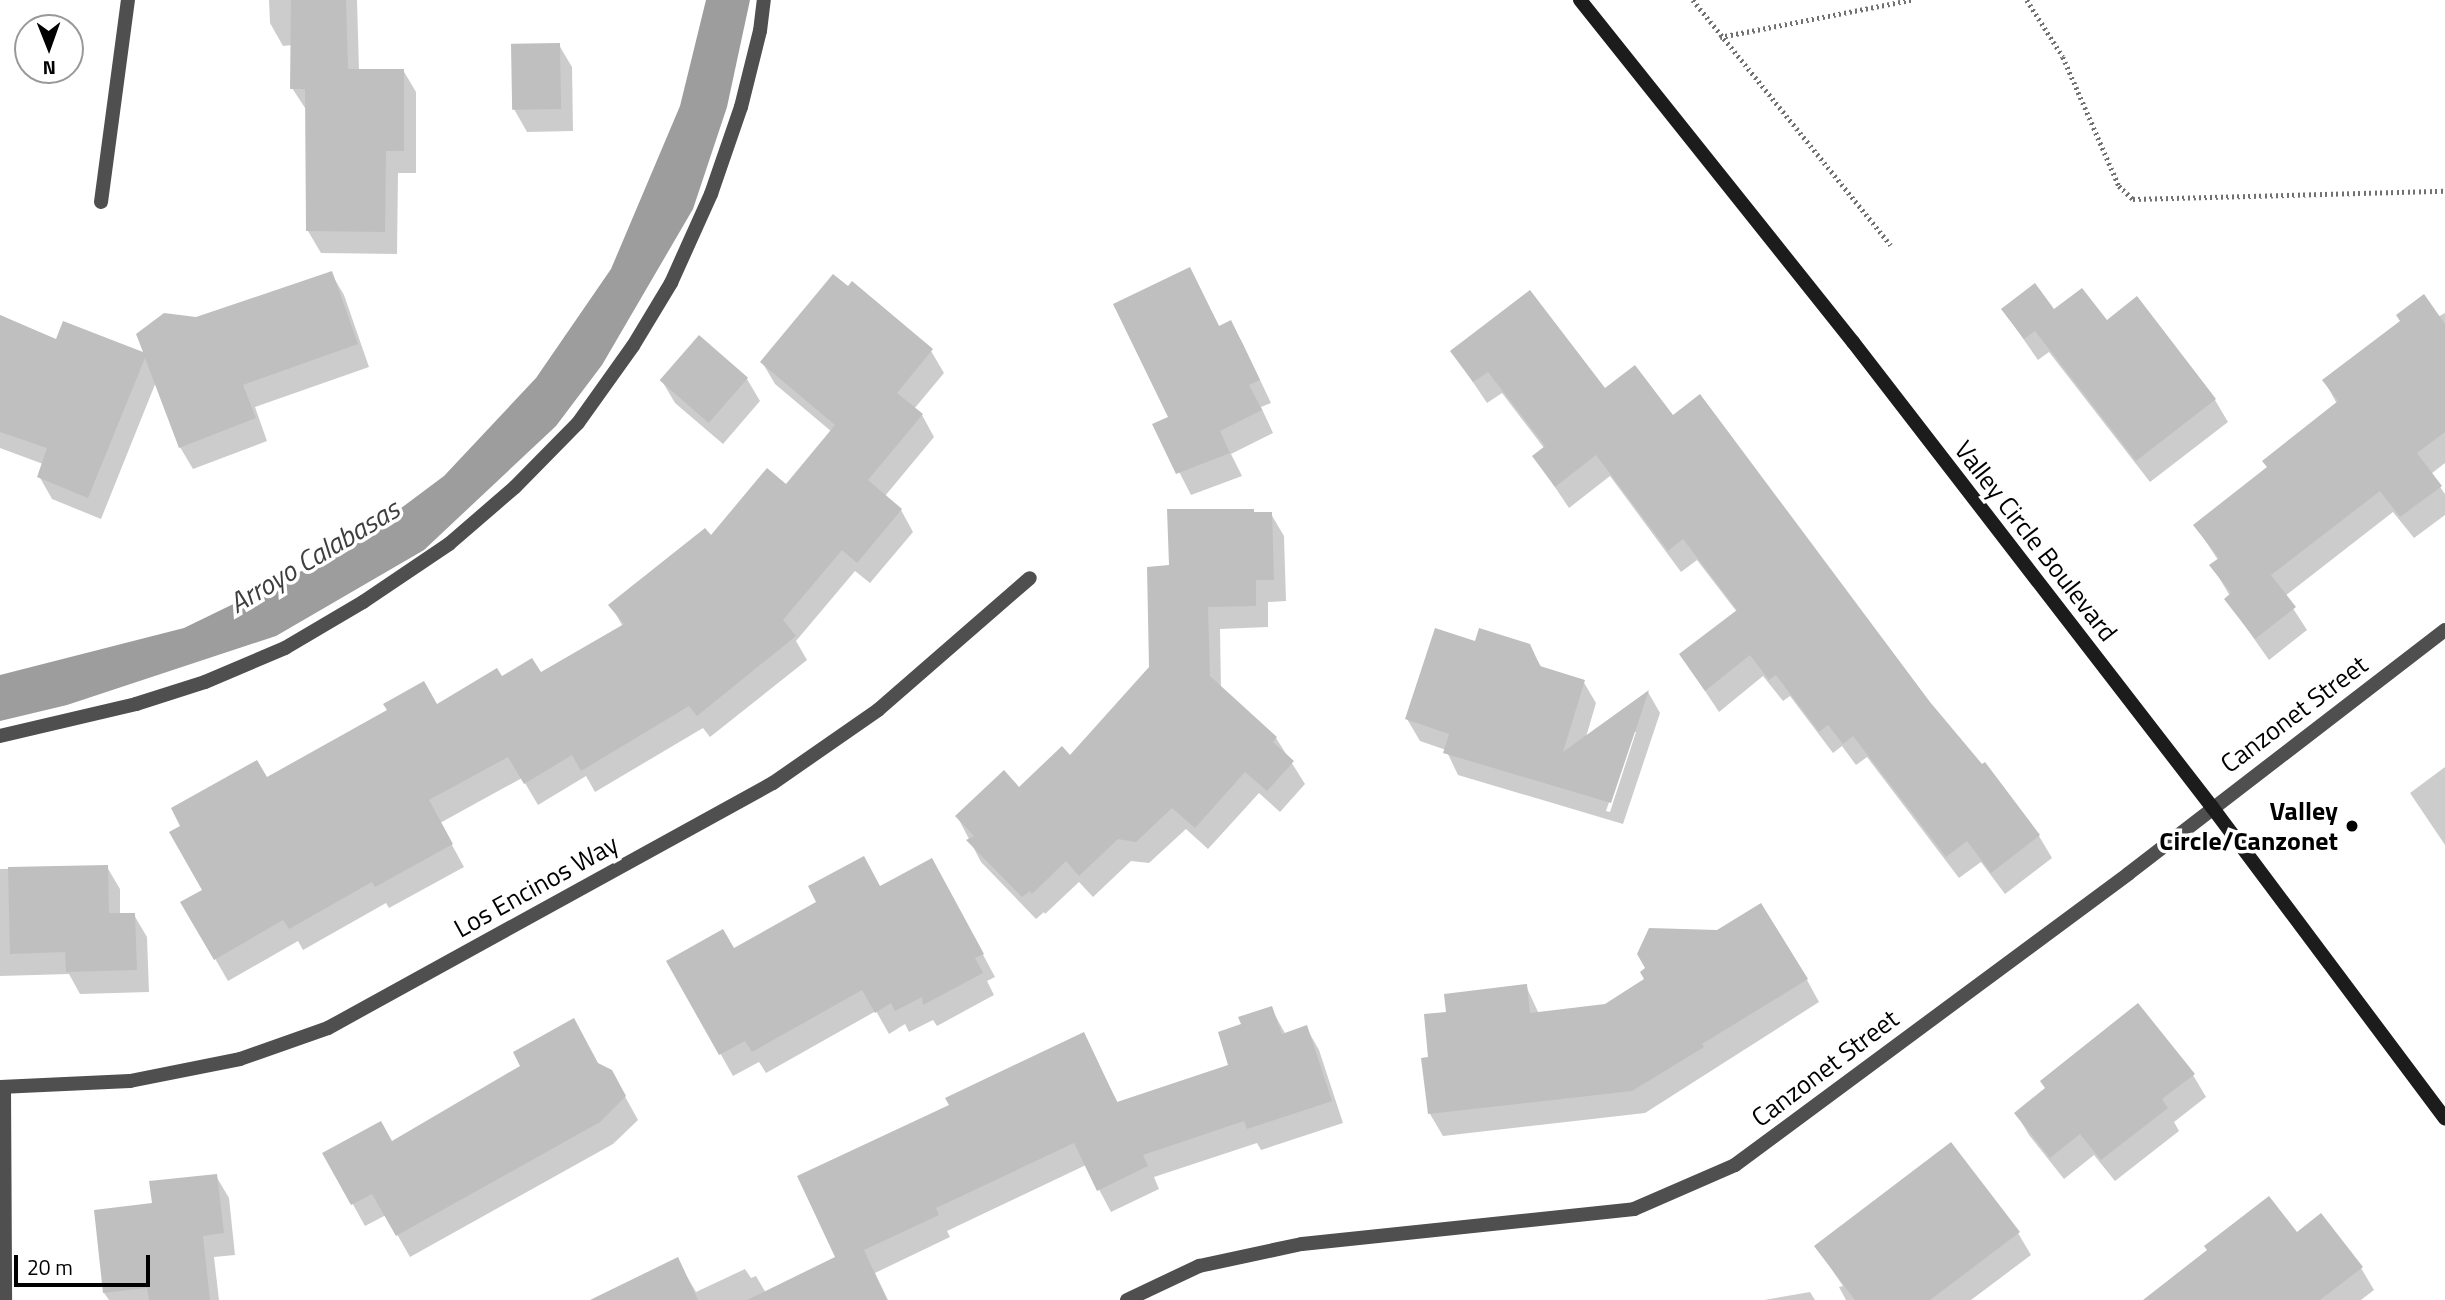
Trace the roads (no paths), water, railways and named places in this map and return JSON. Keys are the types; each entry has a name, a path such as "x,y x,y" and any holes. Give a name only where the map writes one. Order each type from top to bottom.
{"main road":[{"name":"Valley Circle Boulevard","path":"1580,0 1861,353 2212,807 2445,1119"}],"street":[{"path":"101,202 128,0"},
{"path":"0,736 136,704 205,682 285,648 363,602 449,544 515,487 578,423 633,346 671,283 711,194 741,107 760,31 764,0"},
{"name":"Los Encinos Way","path":"2,1087 130,1081 240,1059 328,1028 773,783 878,710 1030,578"},
{"name":"Canzonet Street","path":"1127,1300 1199,1266 1302,1244 1634,1209 1735,1165 2128,874 2445,630"},
{"path":"2,1087 5,1300"}],"place":[{"name":"Valley Circle/Canzonet","path":"2352,826"}],"water label":[{"name":"Arroyo Calabasas","path":"314,556"}]}
